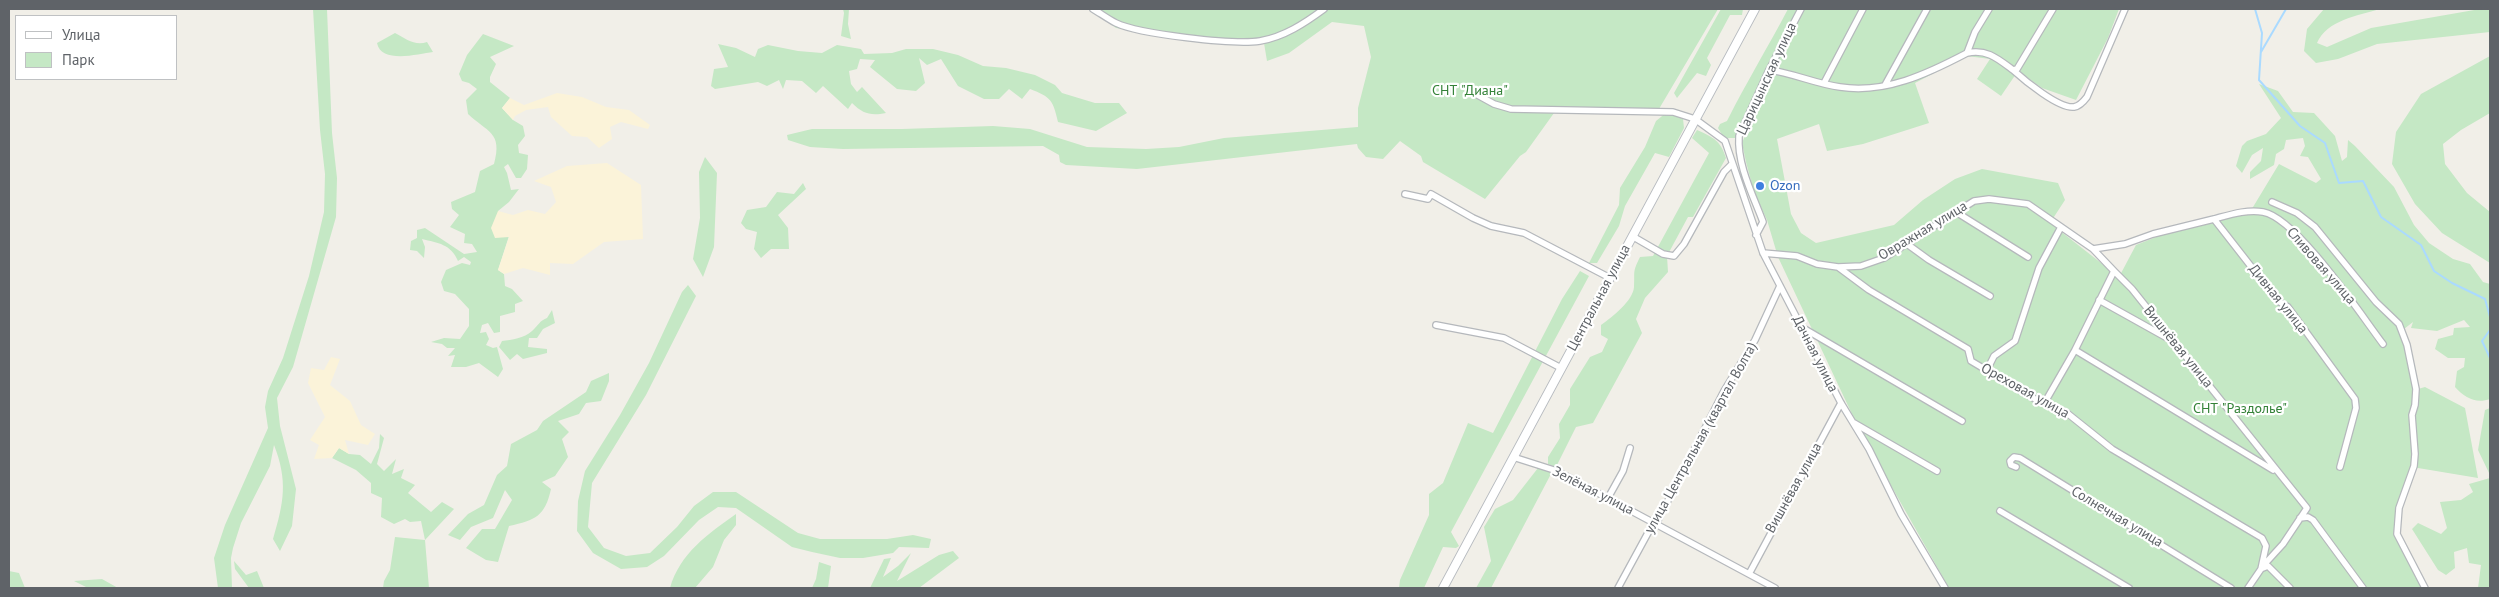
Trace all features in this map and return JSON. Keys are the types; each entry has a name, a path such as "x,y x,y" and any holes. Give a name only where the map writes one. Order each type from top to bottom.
{"street":[{"path":"1093,9 1117,24 1153,31 1201,39 1260,41 1299,27 1324,9"},
{"name":"Центральная улица","path":"1443,588 1755,9"},
{"name":"Царицынская улица","path":"1756,235 1763,222 1743,167 1738,146 1739,136 1769,70 1801,9"},
{"path":"1824,83 1863,9"},
{"path":"1885,85 1927,9"},
{"path":"1967,54 1975,32 1989,9"},
{"path":"2012,70 2017,69 2022,63 2052,9"},
{"path":"1769,70 1792,73 1839,87 1861,88 1914,80 1967,54 1980,51 2012,70 2043,94 2067,106 2075,107 2087,97 2125,9"},
{"path":"1474,93 1494,104 1511,109 1673,112 1695,119"},
{"name":"Дачная улица","path":"1695,119 1724,141 1763,253 1840,403 1869,449 1901,514 1945,588"},
{"path":"1632,236 1662,254 1674,256 1684,244 1724,172 1732,164"},
{"path":"1405,194 1428,199 1431,194 1491,226 1524,233 1610,278"},
{"name":"Овражная улица","path":"1838,267 1861,266 1884,258 1974,201 2009,200 2028,204 2093,249"},
{"path":"2272,202 2297,213 2315,227 2376,302 2399,324 2407,345 2416,389 2412,415 2414,466 2399,508 2397,534 2425,588"},
{"name":"Сливовая улица","path":"2214,218 2256,211 2264,212 2282,222 2313,253 2383,344"},
{"path":"1956,212 2028,257"},
{"path":"2093,249 2124,244 2153,234 2214,218"},
{"name":"Дивная улица","path":"2214,218 2278,301 2288,307 2355,399 2356,408 2340,468"},
{"path":"1987,370 1994,356 2016,341 2040,268 2061,227"},
{"path":"1907,244 1929,260 1990,296"},
{"name":"Вишнёвая улица","path":"2093,249 2132,289 2172,342 2307,508 2300,518"},
{"name":"Ореховая улица","path":"1763,253 1797,256 1817,264 1838,267 1869,290 1968,349 1971,361 2035,399 2067,412 2112,449 2262,538 2266,546 2261,569 2248,588"},
{"path":"2045,402 2075,350 2114,271"},
{"name":"улица Центральная (квартал Волта)","path":"1618,588 1656,524 1724,391 1755,340 1780,286"},
{"path":"2099,300 2172,342"},
{"path":"1436,325 1504,338 1561,368"},
{"path":"1801,327 1962,421"},
{"path":"2075,350 2277,472"},
{"name":"Вишнёвая улица","path":"1749,574 1840,403"},
{"path":"1852,422 1937,471"},
{"path":"1608,498 1623,471 1630,448"},
{"name":"Зелёная улица","path":"1514,457 1557,471 1775,588"},
{"name":"Солнечная улица","path":"2016,467 2012,465 2010,460 2014,457 2020,458 2231,588"},
{"path":"2000,511 2129,588"},
{"path":"2261,569 2283,544 2300,518 2308,517 2313,520 2363,588"},
{"path":"2261,569 2268,566 2290,588"}],"green space":[{"path":"313,9 327,9 332,133 337,178 336,217 293,367 277,398 280,426 296,489 292,526 280,551 273,539 280,514 283,481 274,445 270,466 241,523 233,548 231,558 232,588 218,588 214,558 225,525 268,428 265,407 268,391 283,358 309,276 324,212 325,174 320,130"},
{"path":"843,9 849,9 848,24 851,39 841,36"},
{"name":"СНТ \"Диана\"","path":"1089,9 1718,9 1656,114 1554,113 1526,152 1520,156 1485,199 1423,162 1421,156 1400,141 1383,159 1366,157 1357,144 1137,169 1066,165 1060,162 1059,155 1043,146 843,149 810,147 788,140 787,135 812,129 993,126 1030,129 1087,147 1146,149 1179,147 1224,138 1358,127 1358,108 1371,57 1364,26 1332,22 1289,53 1267,61 1264,43 1257,45 1197,42 1116,28"},
{"path":"1721,9 1743,9 1742,15 1730,15 1707,58 1711,65 1706,76 1697,73 1677,98 1674,93"},
{"path":"1788,9 1801,9 1736,138 1724,138 1718,128 1720,124 1727,121"},
{"name":"СНТ \"Раздолье\"","path":"1804,9 2119,9 2108,38 2076,100 2042,88 2018,71 2001,96 1977,79 1990,59 1967,56 1915,83 1929,123 1863,144 1827,151 1819,124 1777,139 1791,214 1801,233 1816,243 1894,225 1923,200 1955,179 1982,169 2058,183 2065,200 2050,223 2119,277 2136,245 2166,233 2250,212 2279,164 2316,183 2321,179 2308,157 2300,156 2305,146 2303,138 2286,140 2284,149 2276,154 2274,165 2250,179 2250,172 2261,161 2263,148 2252,155 2242,173 2236,166 2242,146 2247,141 2266,134 2281,118 2259,84 2278,91 2293,112 2314,113 2335,136 2342,161 2347,157 2348,140 2355,146 2394,187 2414,225 2429,243 2453,259 2470,264 2483,282 2490,284 2490,399 2480,401 2471,399 2459,391 2455,387 2457,371 2464,367 2465,358 2448,358 2435,349 2438,339 2453,335 2454,328 2470,327 2464,320 2437,331 2411,328 2413,322 2404,329 2415,366 2418,389 2425,387 2465,408 2478,478 2412,467 2398,506 2394,531 2422,588 1949,588 1859,429 1778,257 1767,220 1754,192 1746,162 1742,143 1775,64"},
{"path":"2324,9 2380,9 2344,20 2328,29 2317,43 2327,47 2371,28 2480,9 2490,9 2490,32 2377,44 2338,59 2316,63 2304,51 2307,29"},
{"path":"395,33 407,40 418,43 427,42 433,52 410,56 385,54 377,43"},
{"path":"483,34 514,46 490,57 496,64 490,77 490,82 510,98 502,108 513,120 523,126 525,136 518,145 519,153 528,155 527,169 521,178 516,178 508,164 504,167 511,190 519,189 509,202 498,211 509,236 498,270 504,274 505,286 512,289 523,301 515,304 515,312 500,316 500,332 494,333 488,323 482,325 480,333 486,332 489,339 486,345 493,348 497,347 503,369 498,377 479,363 466,367 451,367 455,355 448,356 455,348 447,348 442,344 431,342 444,338 460,339 469,326 469,309 455,294 444,291 441,282 446,270 462,263 470,265 471,262 464,257 458,261 448,248 439,243 422,239 425,247 424,258 417,251 410,250 411,241 417,238 417,230 425,228 464,254 477,252 472,244 464,243 465,234 450,227 459,215 452,209 451,202 475,192 480,171 494,164 496,153 495,139 492,134 468,114 466,100 477,89 469,83 462,81 459,74 467,55"},
{"path":"718,44 736,48 755,57 758,49 768,45 798,51 822,53 837,45 861,49 864,54 892,53 906,49 933,49 958,55 983,66 1006,68 1035,75 1055,85 1062,93 1095,103 1119,103 1127,113 1096,131 1058,122 1050,100 1043,94 1030,89 1022,99 1009,89 999,99 984,99 958,86 941,59 927,65 919,58 925,83 916,91 897,89 870,67 875,60 860,59 857,69 849,71 851,84 857,92 862,87 886,113 881,114 864,112 852,103 848,109 823,86 816,93 802,81 786,80 783,89 779,80 767,86 758,82 715,89 711,86 714,69 728,67"},
{"path":"2490,56 2490,113 2461,130 2443,144 2445,164 2467,193 2490,212 2490,263 2442,233 2415,204 2392,164 2396,132 2421,94"},
{"path":"1667,112 1683,119 1684,128 1669,157 1655,153 1625,206 1619,226 1597,263 1589,263 1619,205 1620,188 1645,147 1656,121"},
{"path":"1697,130 1716,140 1722,147 1726,158 1693,217 1688,217 1667,256 1668,272 1645,298 1636,319 1642,333 1593,423 1576,427 1556,467 1548,464 1548,457 1560,438 1559,424 1570,405 1570,389 1590,357 1602,352 1608,339 1601,335 1601,325 1611,318 1630,298 1634,287 1635,269 1640,257 1653,256 1709,153 1692,138"},
{"path":"705,157 717,173 714,247 703,277 693,259 700,218 699,172"},
{"path":"803,183 806,189 778,215 788,228 789,249 771,249 761,258 754,249 757,232 746,229 741,223 747,210 766,207 777,192 794,194"},
{"path":"1580,271 1589,276 1451,532 1459,546 1456,548 1443,547 1424,588 1399,588 1400,580 1429,515 1429,494 1443,483 1468,423 1493,433 1562,299"},
{"path":"688,285 696,296 646,395 592,483 588,527 604,548 626,556 650,553 677,527 694,506 713,492 736,492 798,533 820,539 887,539 913,535 931,539 929,548 899,547 893,553 863,558 840,558 792,547 736,508 718,507 699,520 664,556 647,567 621,569 593,553 577,531 578,501 585,471 620,415 649,363 682,292"},
{"path":"552,310 555,323 543,329 537,338 529,338 528,347 547,349 547,353 523,359 517,354 510,360 499,347 502,341 518,338 529,333 547,318"},
{"path":"609,373 609,381 601,401 586,403 579,414 558,421 569,432 562,439 568,457 555,476 542,482 551,489 549,498 542,511 533,519 509,526 498,562 486,560 466,548 482,529 495,529 512,500 505,490 493,518 471,527 460,540 448,535 468,514 484,505 497,475 507,466 511,444 537,430 543,421 586,392 591,381"},
{"path":"2490,408 2490,475 2478,450 2485,410"},
{"path":"380,434 384,438 377,464 384,471 396,459 392,474 404,469 401,478 415,485 408,493 431,512 442,502 454,509 425,540 421,521 410,522 405,519 394,524 381,517 382,498 371,493 371,483 356,470 332,458 339,448 349,454 360,455 371,464 379,448"},
{"path":"1538,468 1552,472 1491,588 1476,588 1491,561 1484,527 1495,509 1513,500"},
{"path":"2490,478 2490,588 2478,588 2481,565 2469,563 2467,548 2454,552 2455,568 2446,575 2438,570 2412,529 2418,523 2441,534 2447,528 2440,502 2461,500 2473,492 2469,484"},
{"path":"736,514 736,525 724,540 713,567 695,588 670,588 681,564 696,545"},
{"path":"395,537 425,540 429,588 383,588 384,581 390,570"},
{"path":"953,551 959,558 919,588 870,588 884,559 891,558 883,577 911,553 897,581 939,555"},
{"path":"234,561 246,575 257,571 264,588 249,588 235,569"},
{"path":"819,562 831,566 828,588 812,588 816,579"},
{"path":"9,571 19,573 25,588 9,588"},
{"path":"102,579 118,588 88,588 74,581"}],"sand":[{"path":"557,93 582,97 606,107 629,110 650,125 648,129 621,122 610,127 612,139 599,148 587,137 572,136 551,117 548,107 526,110 515,116 513,120 502,108 510,98 524,105"},
{"path":"607,163 641,185 643,239 604,242 573,264 550,263 550,275 523,268 504,274 498,270 509,237 495,238 491,228 498,211 513,215 528,210 545,214 556,202 551,187 534,181 567,166"},
{"path":"331,357 340,359 330,385 350,401 361,425 375,434 368,445 345,440 349,454 339,448 332,458 314,459 319,445 310,440 325,417 308,383 311,368 324,370"}],"waterway":[{"path":"2255,9 2262,33 2259,80 2300,126 2325,143 2339,183 2363,181 2381,217 2421,245 2434,271 2452,283 2485,299 2490,317"},
{"path":"2261,52 2286,9"},
{"path":"2490,330 2482,341 2490,358"}],"place":[{"name":"Ozon","path":"1760,186"}]}
